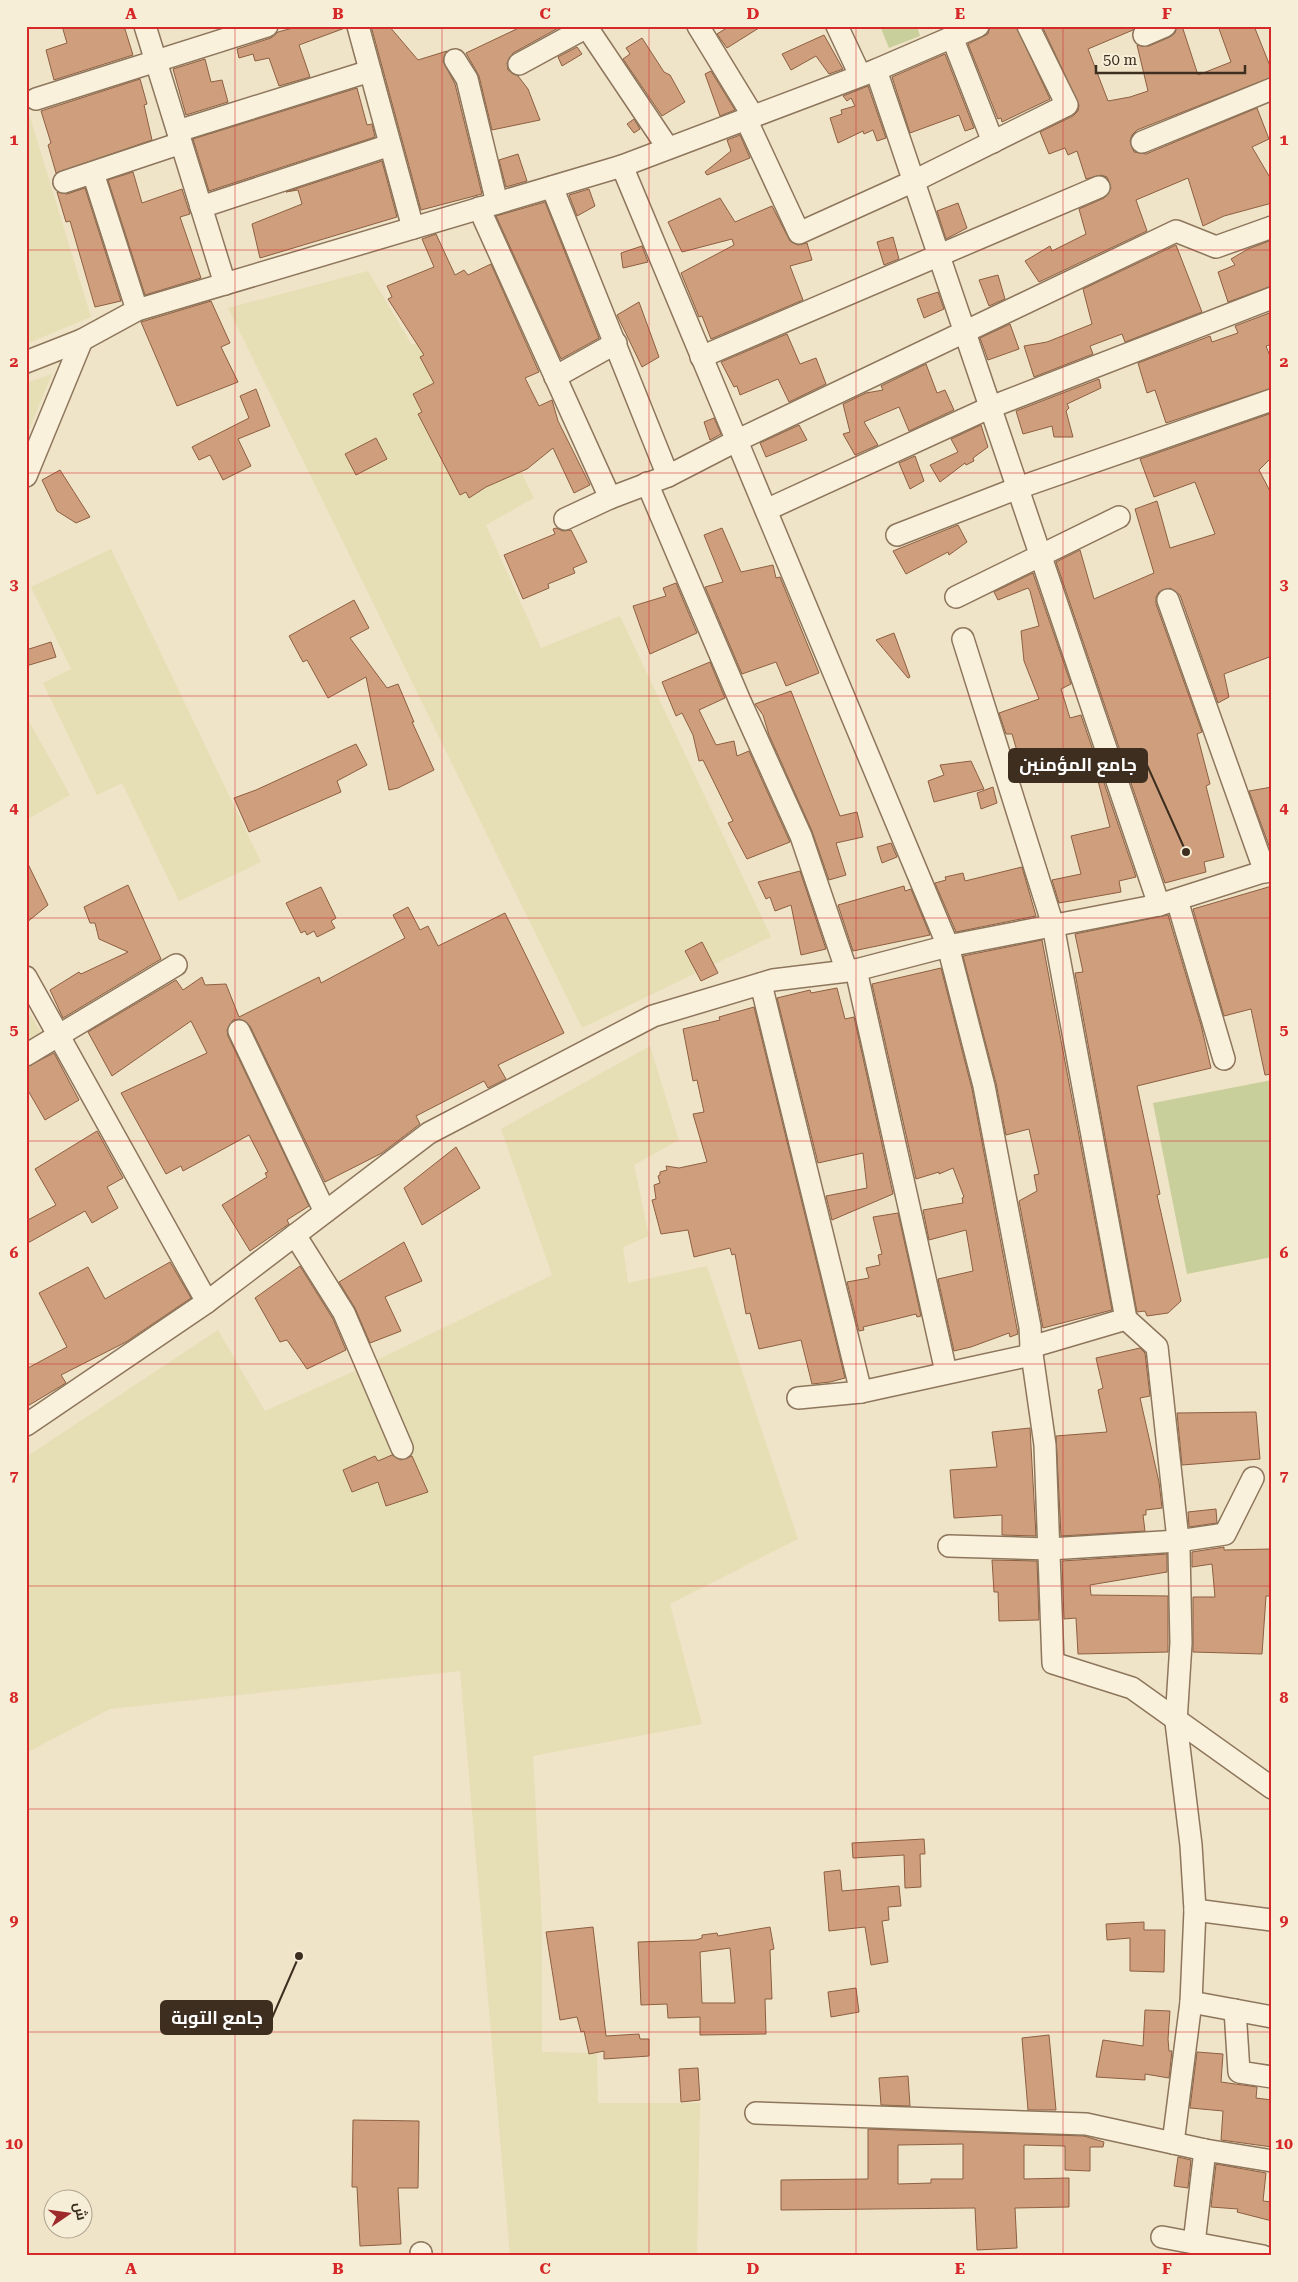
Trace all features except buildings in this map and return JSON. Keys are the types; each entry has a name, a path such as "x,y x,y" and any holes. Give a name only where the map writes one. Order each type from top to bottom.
{"street":[{"path":"146,26 225,284"},
{"path":"36,99 267,26"},
{"path":"358,26 413,228"},
{"path":"698,26 749,117 799,233 914,180 1067,105 1028,26"},
{"path":"837,26 868,72 914,180 1041,556 1224,1059"},
{"path":"26,362 82,340 137,310 622,166 868,72 978,26"},
{"path":"1144,34 1166,26"},
{"path":"519,64 587,27 668,148"},
{"path":"952,37 993,142"},
{"path":"455,60 467,79 488,206 555,377 610,498"},
{"path":"64,182 93,173 180,137 370,71"},
{"path":"1142,142 1272,89"},
{"path":"201,207 390,145"},
{"path":"622,166 948,946 984,1086 1030,1327 1031,1351 1045,1445 1053,1663 1132,1688 1176,1722 1272,1788"},
{"path":"93,173 137,310"},
{"path":"552,187 668,476"},
{"path":"701,357 940,257 1099,187"},
{"path":"564,518 668,476 736,441 1176,231 1216,247 1272,227"},
{"path":"766,510 991,407 1272,298"},
{"path":"26,476 82,340"},
{"path":"555,377 616,343"},
{"path":"897,535 1018,488 1272,400"},
{"path":"647,483 740,701 801,836 851,969 946,1372"},
{"path":"956,597 1119,517"},
{"path":"26,1425 207,1302 429,1133 653,1016 772,980 851,969 948,946 1168,903 1268,871 1168,600"},
{"path":"963,639 1053,925 1126,1319 1157,1347 1178,1541 1181,1643 1176,1722 1191,1844 1196,1910 1190,2002 1174,2143"},
{"path":"26,1055 176,965"},
{"path":"26,977 207,1302"},
{"path":"761,984 861,1392"},
{"path":"239,1031 325,1212"},
{"path":"295,1235 344,1313 402,1448"},
{"path":"798,1398 861,1392 946,1372 1031,1351 1126,1319"},
{"path":"949,1546 1049,1549 1178,1541 1225,1534 1253,1478"},
{"path":"1196,1910 1272,1920"},
{"path":"1190,2002 1272,2017"},
{"path":"1236,2010 1239,2072 1272,2077"},
{"path":"756,2112 1086,2124 1205,2150 1272,2161"},
{"path":"1194,2243 1205,2150"},
{"path":"1162,2237 1263,2256"}],"shaded area":[{"path":"26,104 91,317 26,344"},
{"path":"368,271 412,345 450,328 534,498 486,525 541,648 620,616 771,937 582,1028 228,308"},
{"path":"52,374 26,437 26,383"},
{"path":"111,549 261,862 179,901 122,783 97,795 43,683 71,669 31,587"},
{"path":"26,716 70,795 26,820"},
{"path":"26,1008 41,1032 26,1041"},
{"path":"650,1046 679,1140 634,1165 649,1236 623,1247 628,1283 707,1266 798,1539 670,1604 702,1724 533,1756 542,1925 542,2052 597,2053 598,2103 700,2103 697,2256 510,2256 460,1671 110,1709 26,1753 26,1457 218,1330 265,1411 348,1374 552,1275 501,1129"}],"green space":[{"path":"880,26 917,26 920,36 889,48"},
{"path":"1272,1080 1272,1257 1187,1274 1153,1103"}],"place":[{"name":"جامع المؤمنين","path":"1186,852"},
{"name":"جامع التوبة","path":"299,1956"}]}
